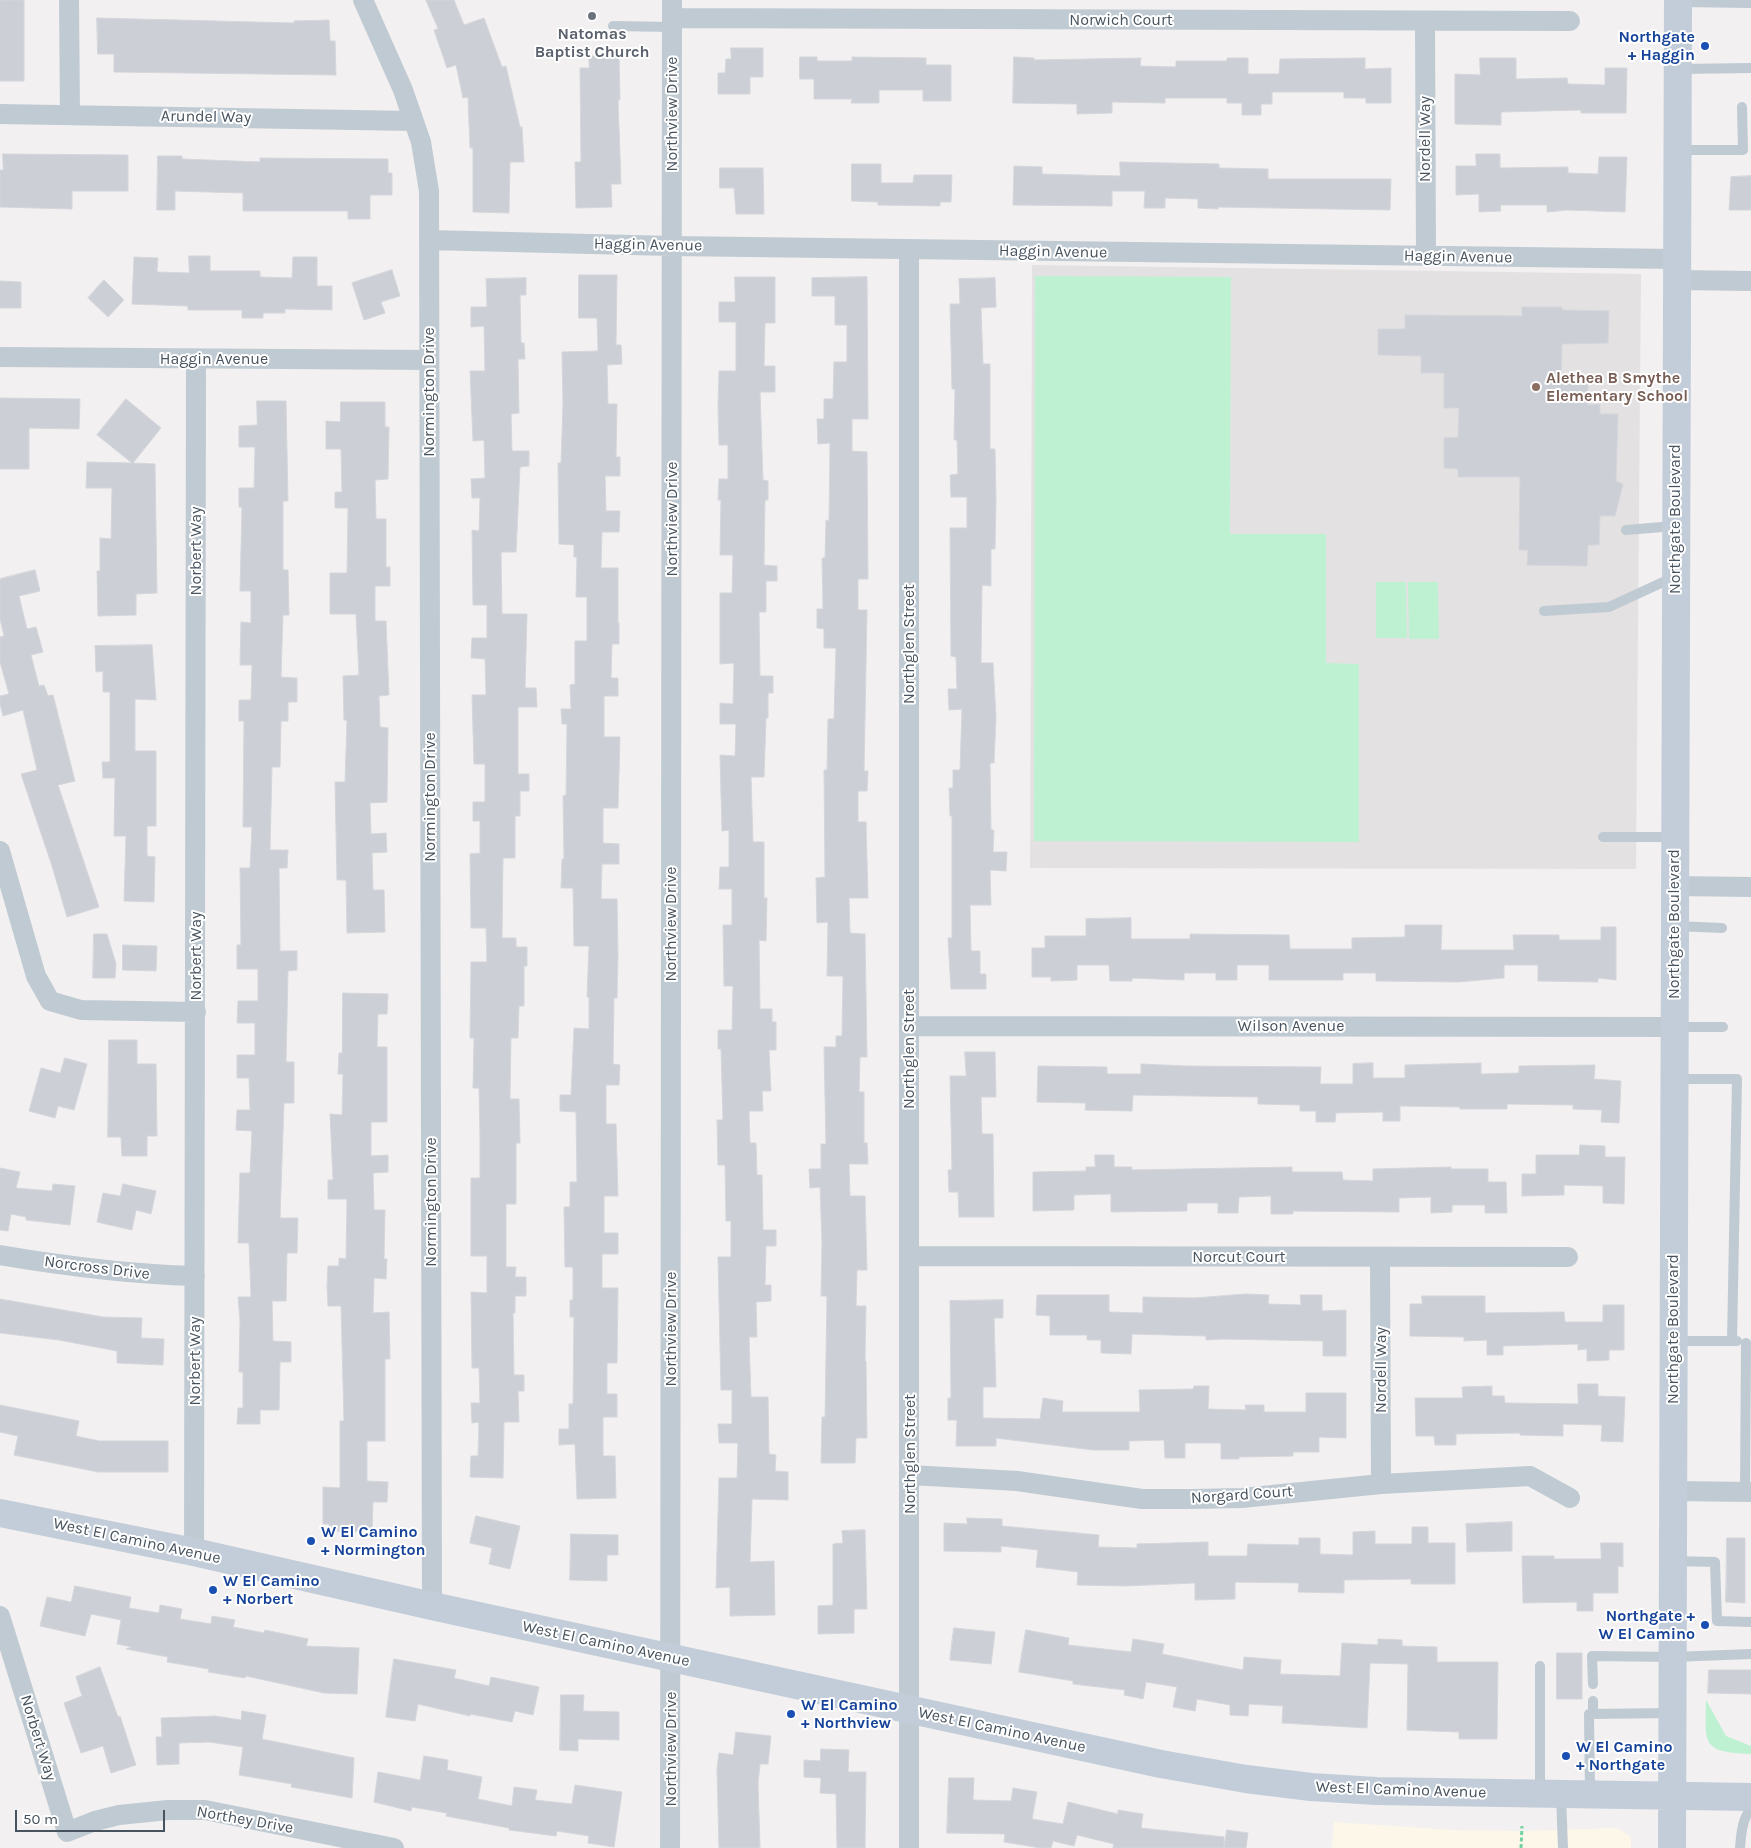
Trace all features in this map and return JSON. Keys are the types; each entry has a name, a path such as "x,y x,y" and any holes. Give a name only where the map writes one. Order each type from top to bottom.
{"main road":[{"name":"Northgate Boulevard","path":"1672,1848 1678,1"},
{"name":"West El Camino Avenue","path":"0,1512 194,1552 909,1710 1161,1764 1246,1780 1376,1791 1751,1797"}],"street":[{"path":"69,0 70,115"},
{"name":"Normington Drive","path":"363,0 395,70 421,142 429,191 432,1606"},
{"name":"Norwich Court","path":"672,15 1570,22"},
{"name":"Northview Drive","path":"670,1848 672,15"},
{"name":"Nordell Way","path":"1425,21 1426,256"},
{"name":"Arundel Way","path":"0,114 413,121"},
{"name":"Haggin Avenue","path":"429,240 909,250 1426,256 1676,270 1751,281"},
{"name":"Northglen Street","path":"909,250 909,1848"},
{"name":"Haggin Avenue","path":"0,357 429,360"},
{"name":"Norbert Way","path":"194,1552 196,359"},
{"path":"0,851 36,976 50,1001 81,1010 196,1012"},
{"path":"1674,886 1751,887"},
{"name":"Wilson Avenue","path":"909,1026 1674,1027"},
{"name":"Norcross Drive","path":"0,1255 75,1268 132,1274 195,1276"},
{"name":"Norcut Court","path":"909,1256 1568,1257"},
{"name":"Nordell Way","path":"1380,1257 1381,1484"},
{"name":"Norgard Court","path":"910,1475 1017,1481 1142,1499 1242,1498 1381,1484 1530,1476 1570,1498"},
{"path":"1673,1491 1748,1492"},
{"name":"Norbert Way","path":"0,1616 67,1832"},
{"name":"Northey Drive","path":"67,1832 95,1821 119,1815 168,1810 205,1810 394,1848"}],"lane":[{"path":"1678,1 1751,3"},
{"path":"613,26 672,15"},
{"path":"1677,69 1751,68"},
{"path":"1677,150 1743,150 1742,107"},
{"path":"1626,530 1676,526"},
{"path":"1544,611 1609,607 1675,576"},
{"path":"1603,837 1675,837"},
{"path":"1674,926 1722,928"},
{"path":"1674,1027 1723,1027"},
{"path":"1674,1079 1737,1079 1732,1341"},
{"path":"1673,1341 1732,1341 1749,1343 1748,1492"},
{"path":"1672,1560 1714,1562 1717,1621 1751,1622"},
{"path":"1593,1684 1592,1656 1673,1658 1751,1654"},
{"path":"1540,1666 1550,1795 1563,1848"},
{"path":"1593,1701 1593,1714"},
{"path":"1590,1795 1589,1714 1672,1713"},
{"path":"1740,1848 1743,1824 1751,1809"}],"path":[{"path":"1521,1848 1522,1826"}],"shaded area":[{"path":"1032,265 1641,274 1636,869 1030,868"},
{"path":"1334,1822 1452,1830 1522,1831 1617,1828 1631,1837 1631,1848 1332,1848"}],"green space":[{"path":"1035,276 1231,277 1230,534 1326,534 1326,663 1359,664 1359,842 1034,841"},
{"path":"1376,582 1406,582 1407,638 1376,638"},
{"path":"1408,582 1438,582 1439,639 1409,639"},
{"path":"1706,1700 1726,1736 1751,1746 1751,1754 1723,1751 1715,1748 1710,1743 1706,1727"}],"building":[{"path":"0,0 24,0 24,81 0,81"},
{"path":"426,0 454,0 464,25 484,18 502,67 506,66 520,127 522,127 524,162 510,162 509,213 473,212 473,148 470,148 468,97 463,98 456,65 447,68 434,30 438,29"},
{"path":"97,18 294,23 294,21 329,20 330,41 335,41 336,75 114,72 114,54 98,54"},
{"path":"731,48 763,48 763,77 750,77 750,94 718,94 718,73 725,73 726,59 731,59"},
{"path":"589,56 619,56 620,100 618,100 621,184 611,184 612,207 576,208 575,162 581,162 580,68 589,68"},
{"path":"800,57 817,57 817,61 852,61 852,57 926,58 926,65 951,65 951,101 923,101 923,90 879,90 879,103 851,103 852,99 814,99 814,79 800,79"},
{"path":"1014,57 1034,58 1034,60 1141,58 1140,66 1176,67 1176,61 1227,61 1227,58 1248,58 1248,74 1279,74 1280,59 1365,58 1365,69 1391,68 1391,103 1366,103 1366,98 1344,98 1344,92 1272,92 1272,104 1261,104 1261,115 1242,115 1242,103 1227,103 1227,98 1165,98 1165,103 1112,102 1112,113 1077,114 1077,104 1013,103"},
{"path":"1480,58 1516,58 1516,79 1567,78 1568,84 1605,85 1605,68 1627,68 1626,113 1581,113 1581,110 1501,112 1501,125 1455,124 1455,74 1480,75"},
{"path":"3,154 128,155 128,191 72,191 72,209 0,207 0,170 3,170"},
{"path":"1476,154 1500,154 1500,168 1568,167 1568,173 1598,174 1599,157 1627,157 1625,212 1568,210 1547,212 1547,205 1500,205 1501,211 1479,212 1479,194 1456,195 1456,166 1476,166"},
{"path":"158,156 182,156 182,159 260,162 260,158 388,159 388,173 392,173 392,195 370,195 370,219 348,219 348,211 243,211 243,193 175,191 175,210 157,210"},
{"path":"1120,162 1219,164 1219,168 1268,169 1268,179 1391,179 1390,210 1198,208 1198,199 1165,198 1165,208 1144,208 1145,191 1112,191 1112,206 1013,205 1014,166 1042,167 1042,174 1120,176"},
{"path":"852,164 881,164 881,183 913,183 914,175 952,175 951,202 940,202 940,206 878,205 878,202 852,201"},
{"path":"720,168 763,168 764,214 736,214 734,188 720,188"},
{"path":"1751,176 1751,210 1729,210 1731,177"},
{"path":"189,256 210,256 210,271 260,271 260,277 292,278 293,257 317,257 317,286 332,286 332,310 285,309 285,313 263,313 263,318 242,318 242,310 188,310 188,306 132,304 134,257 158,258 157,272 189,273"},
{"path":"392,270 400,296 381,302 385,313 364,320 352,283"},
{"path":"579,275 617,275 616,345 621,345 622,364 607,365 608,404 617,404 616,457 620,457 620,476 605,476 606,511 620,511 619,532 602,532 601,568 618,568 619,623 619,644 612,644 611,678 618,678 618,696 604,696 604,737 620,737 618,808 603,808 603,843 619,844 619,864 602,864 601,899 617,899 617,998 614,998 613,1064 620,1065 619,1085 606,1085 606,1124 616,1124 618,1196 604,1196 604,1233 618,1233 618,1254 602,1254 602,1288 618,1288 617,1363 607,1363 607,1394 617,1394 617,1417 603,1417 603,1456 615,1456 616,1498 577,1499 575,1444 559,1445 559,1429 569,1429 569,1404 573,1404 574,1317 570,1317 570,1300 573,1300 573,1267 565,1267 564,1207 570,1207 570,1182 577,1182 576,1112 560,1111 560,1095 571,1095 574,1028 589,1029 589,997 587,997 589,946 574,946 573,888 561,888 562,859 564,859 563,796 566,795 567,724 562,724 561,709 571,709 570,685 575,684 575,641 587,641 587,597 576,597 577,557 574,557 574,545 559,544 558,463 561,463 562,352 598,351 597,318 579,318"},
{"path":"735,277 775,277 775,323 765,323 764,366 775,366 775,392 760,392 763,480 768,481 768,500 765,500 764,565 777,566 777,581 766,581 766,612 759,612 760,676 773,676 773,693 768,693 764,777 751,777 753,842 764,842 764,898 767,898 766,941 759,940 760,1009 772,1009 772,1022 776,1022 776,1050 769,1050 771,1091 762,1091 763,1111 749,1111 750,1143 756,1143 757,1175 762,1175 763,1230 776,1230 776,1246 766,1246 765,1285 771,1285 771,1301 756,1302 757,1337 749,1337 751,1397 768,1397 769,1454 776,1455 775,1471 788,1472 788,1500 752,1499 750,1562 774,1561 775,1615 730,1616 730,1587 716,1588 719,1478 737,1478 738,1443 719,1443 718,1424 732,1424 732,1390 721,1390 718,1257 731,1257 731,1221 726,1221 725,1165 718,1165 717,1120 723,1120 721,1049 718,1049 718,1030 732,1030 733,986 724,986 723,925 732,925 732,889 719,889 720,867 729,867 729,830 722,831 720,755 735,756 736,724 720,724 720,703 733,704 734,663 720,664 720,593 732,593 733,555 720,555 721,500 718,500 719,479 728,479 728,445 719,445 718,406 719,371 736,371 736,322 719,322 719,302 735,302"},
{"path":"867,277 868,419 852,419 852,451 867,452 868,579 858,579 858,610 867,610 864,771 868,771 867,791 858,791 858,822 866,822 868,898 849,898 850,933 865,934 867,1057 860,1057 859,1092 864,1092 864,1143 867,1143 868,1164 849,1164 850,1196 865,1196 867,1270 857,1270 856,1306 866,1306 867,1438 856,1438 855,1463 821,1463 822,1417 825,1417 827,1296 821,1296 820,1187 810,1188 809,1169 821,1169 821,1144 826,1144 824,1047 836,1047 836,1036 842,1036 843,976 827,976 828,922 817,923 816,878 825,877 824,770 827,770 828,719 834,719 836,648 824,648 824,629 817,628 817,609 823,609 822,558 825,558 826,520 829,521 830,443 818,444 817,419 824,419 824,399 833,399 834,362 847,362 847,325 835,325 835,296 812,296 812,278"},
{"path":"526,278 526,295 520,295 521,343 524,343 525,359 518,359 519,413 511,414 512,451 529,451 529,466 520,467 516,552 501,552 502,614 527,614 525,688 536,688 537,707 518,707 518,774 529,774 529,791 520,791 520,816 515,816 515,858 503,858 502,938 516,938 516,947 527,947 527,966 524,966 524,1006 519,1006 518,1038 511,1038 510,1099 519,1099 520,1143 516,1143 516,1204 506,1204 506,1267 516,1267 515,1277 526,1277 526,1296 515,1296 515,1313 513,1313 514,1375 524,1375 524,1391 518,1391 519,1422 504,1422 503,1478 470,1477 471,1456 478,1456 479,1422 472,1423 471,1403 480,1403 479,1368 472,1368 471,1292 487,1293 487,1256 471,1256 471,1178 480,1178 480,1137 479,1088 473,1088 474,1038 470,1038 471,962 487,962 486,928 471,928 470,854 480,853 480,821 473,821 473,802 485,802 485,764 474,764 472,695 486,695 485,659 471,658 472,638 487,638 487,605 473,605 472,530 479,531 480,498 472,498 471,479 485,478 484,440 473,441 470,371 485,371 484,326 471,327 471,307 487,307 486,279"},
{"path":"995,278 996,307 981,308 983,364 990,364 990,449 995,449 996,499 995,549 991,549 991,586 982,585 981,663 993,663 996,717 994,763 990,763 991,830 994,830 993,852 1007,852 1006,871 990,870 991,905 970,905 971,951 980,951 980,974 986,974 986,989 951,989 948,938 952,938 952,816 950,816 949,788 953,788 953,770 960,770 962,709 949,710 948,689 957,689 956,657 951,656 950,528 967,528 967,497 951,497 950,475 958,474 957,440 954,440 955,389 952,389 950,304 960,304 959,279"},
{"path":"104,280 124,300 108,317 88,298"},
{"path":"0,281 21,282 21,308 0,308"},
{"path":"1522,307 1562,307 1562,310 1609,311 1608,343 1562,344 1561,376 1588,376 1588,405 1600,404 1600,414 1618,414 1616,481 1623,484 1615,516 1600,516 1599,545 1588,545 1587,566 1527,565 1528,550 1519,550 1520,477 1458,477 1458,469 1444,468 1444,438 1458,437 1459,408 1444,408 1444,373 1421,373 1421,356 1378,355 1378,329 1405,329 1405,315 1522,316"},
{"path":"0,398 80,399 79,429 29,428 29,469 0,469"},
{"path":"126,399 161,428 133,463 155,464 157,593 136,594 136,615 98,616 97,571 100,571 100,538 111,539 112,488 86,488 87,462 132,463 97,435"},
{"path":"257,401 286,401 288,501 283,501 283,570 288,570 289,615 283,615 281,677 297,678 297,702 288,702 288,721 281,721 280,767 272,767 270,850 288,850 287,868 279,868 280,951 297,951 297,970 288,971 286,1062 294,1062 294,1103 284,1103 280,1218 298,1218 297,1253 287,1253 286,1301 272,1301 273,1341 291,1342 291,1362 280,1362 279,1410 260,1410 260,1424 237,1424 238,1408 243,1408 243,1372 239,1372 240,1320 238,1297 251,1297 249,1243 238,1243 240,1173 250,1173 252,1131 236,1130 237,1110 250,1110 249,1078 237,1078 237,1055 255,1055 255,1023 237,1023 238,1001 258,1001 258,969 237,969 237,945 241,945 240,868 250,868 252,827 243,827 244,721 239,721 239,700 251,700 252,665 240,665 241,622 251,623 251,591 240,591 242,507 239,507 239,488 254,488 255,447 239,447 239,426 257,425"},
{"path":"341,402 385,402 385,427 389,427 388,479 375,480 376,519 386,519 386,567 390,567 390,586 375,586 375,621 386,621 389,695 379,696 380,727 388,728 387,802 370,803 371,834 386,833 387,852 372,853 373,890 384,890 385,932 347,933 346,880 337,880 335,782 345,782 347,720 344,720 343,676 359,675 356,614 330,614 330,573 347,573 348,508 335,508 335,492 342,492 341,449 326,449 326,421 340,422"},
{"path":"35,570 40,591 19,596 27,629 36,627 43,652 31,655 39,686 44,685 48,696 53,695 75,781 58,785 99,907 67,917 21,774 37,770 23,710 3,716 0,704 0,696 9,694 0,662 0,637 4,636 0,619 0,579"},
{"path":"152,645 156,700 135,699 135,751 156,751 156,826 147,826 147,856 155,857 154,902 124,901 126,836 114,836 115,778 103,778 102,762 110,762 110,692 103,692 103,671 96,672 95,646"},
{"path":"1131,918 1131,939 1190,939 1190,934 1289,935 1290,949 1352,949 1352,938 1405,937 1405,925 1442,925 1441,950 1514,950 1513,935 1559,935 1559,940 1601,940 1601,927 1616,927 1616,980 1598,978 1598,982 1538,981 1538,965 1504,965 1504,978 1458,982 1376,981 1376,973 1343,973 1343,980 1269,980 1269,965 1237,965 1237,980 1216,980 1216,973 1184,973 1184,980 1132,978 1132,981 1110,981 1109,965 1077,965 1077,980 1051,981 1051,977 1032,977 1032,948 1045,948 1045,936 1086,936 1086,919"},
{"path":"94,934 107,934 116,964 115,978 93,978"},
{"path":"123,945 157,946 156,971 123,970"},
{"path":"343,993 388,994 387,1014 378,1014 377,1047 387,1047 387,1122 371,1122 371,1156 388,1155 388,1172 373,1173 374,1210 385,1210 384,1259 387,1259 386,1279 374,1278 373,1313 389,1312 390,1359 385,1359 385,1441 367,1441 367,1481 388,1482 387,1502 373,1502 372,1532 329,1531 329,1524 323,1524 323,1487 340,1488 340,1421 344,1421 341,1306 328,1306 327,1286 328,1266 339,1266 339,1258 346,1259 347,1199 328,1199 328,1180 333,1180 330,1114 342,1115 343,1074 338,1074 339,1053 342,1053"},
{"path":"109,1040 137,1040 137,1064 156,1064 157,1136 147,1136 147,1156 122,1156 121,1137 108,1137"},
{"path":"965,1052 995,1052 996,1097 981,1097 982,1134 993,1134 994,1217 959,1217 958,1192 949,1192 948,1170 952,1170 950,1076 966,1076"},
{"path":"65,1058 87,1064 74,1110 58,1106 55,1118 29,1111 41,1068 60,1073"},
{"path":"1373,1063 1373,1078 1405,1078 1405,1065 1481,1063 1481,1074 1519,1073 1519,1066 1595,1065 1594,1079 1621,1081 1619,1123 1601,1122 1602,1110 1573,1109 1573,1105 1507,1104 1507,1109 1400,1106 1400,1121 1383,1121 1383,1112 1336,1113 1335,1122 1316,1122 1316,1111 1300,1111 1300,1105 1258,1104 1258,1097 1133,1095 1132,1111 1085,1110 1086,1103 1037,1102 1038,1066 1107,1067 1107,1074 1141,1074 1141,1064 1321,1067 1320,1084 1353,1084 1353,1064"},
{"path":"1580,1145 1605,1146 1605,1157 1625,1157 1624,1204 1603,1203 1603,1186 1564,1185 1564,1195 1522,1196 1522,1174 1536,1174 1536,1155 1579,1155"},
{"path":"1095,1155 1114,1155 1114,1167 1132,1167 1132,1170 1292,1167 1292,1172 1342,1172 1343,1180 1373,1181 1373,1169 1451,1167 1451,1169 1488,1169 1488,1182 1506,1182 1507,1213 1485,1213 1485,1205 1452,1205 1452,1212 1431,1213 1431,1197 1399,1198 1399,1212 1293,1211 1293,1214 1271,1214 1271,1196 1239,1197 1238,1213 1218,1213 1218,1203 1187,1203 1187,1211 1111,1212 1111,1194 1074,1195 1074,1210 1033,1211 1033,1172 1086,1171 1086,1167 1095,1167"},
{"path":"0,1168 20,1172 16,1188 52,1191 53,1184 75,1186 70,1225 26,1220 26,1217 11,1214 8,1231 0,1230"},
{"path":"123,1184 156,1191 151,1214 136,1210 132,1230 97,1222 103,1193 120,1196"},
{"path":"1246,1294 1269,1295 1268,1304 1301,1305 1300,1295 1322,1295 1322,1311 1346,1310 1346,1356 1323,1356 1323,1341 1206,1340 1206,1336 1132,1334 1131,1354 1101,1353 1101,1340 1087,1340 1087,1335 1050,1335 1050,1316 1036,1315 1037,1295 1109,1295 1109,1312 1143,1313 1143,1297 1194,1298"},
{"path":"1422,1296 1485,1296 1485,1313 1564,1312 1565,1322 1603,1322 1603,1305 1624,1305 1624,1350 1609,1350 1609,1360 1587,1361 1587,1349 1578,1350 1578,1344 1503,1346 1503,1355 1487,1355 1487,1340 1464,1341 1464,1337 1410,1336 1410,1304 1422,1304"},
{"path":"0,1299 103,1317 142,1318 141,1338 164,1339 163,1365 117,1363 117,1351 59,1340 0,1333"},
{"path":"1003,1300 1003,1318 994,1318 996,1387 983,1387 983,1418 1040,1419 1043,1398 1063,1401 1062,1412 1140,1412 1139,1390 1193,1389 1194,1386 1209,1386 1208,1409 1246,1410 1245,1405 1264,1405 1264,1412 1306,1412 1306,1393 1346,1393 1346,1438 1319,1437 1319,1452 1293,1452 1293,1456 1239,1457 1239,1459 1221,1459 1221,1443 1185,1443 1185,1458 1165,1458 1164,1440 1129,1441 1129,1450 1093,1450 996,1438 996,1446 956,1446 957,1420 948,1420 948,1398 951,1398 950,1301"},
{"path":"1578,1384 1598,1384 1598,1396 1625,1397 1623,1442 1601,1441 1602,1425 1563,1424 1563,1436 1520,1435 1520,1433 1456,1434 1456,1445 1435,1445 1434,1436 1416,1436 1415,1398 1463,1398 1462,1387 1492,1386 1492,1396 1504,1396 1505,1403 1578,1404"},
{"path":"0,1405 79,1421 76,1436 99,1441 168,1441 168,1472 98,1472 14,1455 18,1436 0,1432"},
{"path":"476,1516 520,1526 510,1569 489,1564 492,1548 470,1543"},
{"path":"967,1518 1002,1519 1002,1526 1099,1535 1098,1547 1137,1548 1137,1544 1208,1542 1208,1556 1247,1556 1248,1544 1299,1545 1299,1538 1320,1538 1320,1554 1353,1555 1353,1532 1375,1531 1375,1544 1412,1544 1412,1527 1428,1527 1428,1543 1455,1543 1455,1584 1411,1584 1411,1579 1344,1580 1344,1593 1298,1592 1299,1583 1235,1582 1235,1599 1195,1600 1195,1583 1124,1586 1077,1585 1078,1572 1036,1567 1038,1550 1001,1546 1001,1552 944,1551 944,1523 967,1524"},
{"path":"1512,1522 1512,1551 1467,1552 1466,1524"},
{"path":"865,1530 867,1609 854,1609 854,1633 818,1634 818,1606 833,1605 833,1544 843,1543 842,1531"},
{"path":"571,1534 618,1535 618,1555 607,1555 607,1581 570,1580"},
{"path":"1727,1538 1745,1538 1745,1603 1726,1602"},
{"path":"1601,1543 1623,1543 1623,1567 1618,1566 1618,1593 1593,1593 1593,1611 1577,1611 1577,1602 1523,1603 1522,1556 1554,1556 1554,1559 1601,1559"},
{"path":"75,1586 131,1597 129,1608 159,1613 160,1605 182,1609 180,1619 211,1624 212,1616 235,1620 233,1627 264,1633 265,1630 308,1639 306,1646 359,1648 357,1694 324,1693 246,1676 245,1678 208,1672 209,1669 167,1662 168,1657 126,1649 132,1647 117,1644 121,1620 91,1614 85,1636 40,1626 47,1597 71,1602"},
{"path":"954,1628 995,1632 991,1664 950,1660"},
{"path":"1026,1630 1069,1638 1068,1645 1131,1652 1133,1639 1164,1644 1162,1654 1243,1670 1244,1657 1281,1660 1280,1674 1340,1676 1342,1643 1378,1645 1378,1639 1402,1640 1402,1646 1437,1647 1437,1662 1498,1662 1497,1739 1459,1739 1459,1732 1407,1730 1408,1664 1370,1663 1367,1728 1282,1723 1283,1706 1249,1704 1248,1716 1230,1715 1230,1705 1197,1699 1195,1711 1173,1707 1177,1687 1146,1682 1143,1699 1124,1695 1125,1690 1073,1684 1073,1681 1019,1672"},
{"path":"1557,1653 1582,1653 1582,1699 1557,1699"},
{"path":"394,1659 456,1670 454,1678 489,1686 491,1677 539,1687 533,1715 515,1711 512,1722 470,1714 470,1716 418,1704 415,1721 386,1717"},
{"path":"100,1667 118,1717 120,1716 136,1765 111,1773 103,1746 81,1753 64,1703 82,1696 76,1677"},
{"path":"1709,1670 1751,1670 1751,1694 1708,1693"},
{"path":"561,1695 584,1695 583,1711 619,1712 619,1740 578,1739 578,1751 560,1750"},
{"path":"242,1711 266,1715 262,1739 354,1758 352,1798 291,1787 292,1784 239,1775 243,1747 209,1742 179,1743 179,1764 157,1765 156,1737 162,1737 161,1718 215,1716 241,1720"},
{"path":"736,1732 771,1736 768,1764 760,1764 758,1783 760,1848 719,1848 717,1769 719,1753 733,1755"},
{"path":"821,1749 849,1750 848,1772 866,1772 865,1848 837,1848 836,1794 820,1793 821,1778 804,1777 804,1760 820,1761"},
{"path":"424,1756 448,1760 447,1770 482,1777 478,1799 512,1806 514,1787 537,1790 535,1800 572,1804 575,1785 622,1792 614,1847 588,1843 589,1836 557,1831 556,1836 509,1830 509,1828 446,1816 447,1813 412,1807 411,1811 374,1802 378,1772 420,1780"},
{"path":"949,1778 974,1778 973,1800 1011,1801 1013,1788 1037,1792 1032,1819 1063,1824 1068,1802 1118,1814 1118,1810 1143,1814 1141,1828 1224,1837 1224,1848 1113,1848 1114,1844 1077,1835 1074,1846 1053,1841 1051,1848 1041,1848 1004,1842 1005,1834 947,1833"},
{"path":"1227,1830 1248,1833 1246,1848 1224,1848"}],"place":[{"name":"Natomas Baptist Church","path":"592,16"},
{"name":"Northgate + Haggin","path":"1705,46"},
{"name":"Alethea B Smythe Elementary School","path":"1536,387"},
{"name":"W El Camino + Normington","path":"311,1541"},
{"name":"W El Camino + Norbert","path":"213,1590"},
{"name":"Northgate + W El Camino","path":"1705,1625"},
{"name":"W El Camino + Northview","path":"791,1714"},
{"name":"W El Camino + Northgate","path":"1566,1756"}]}
